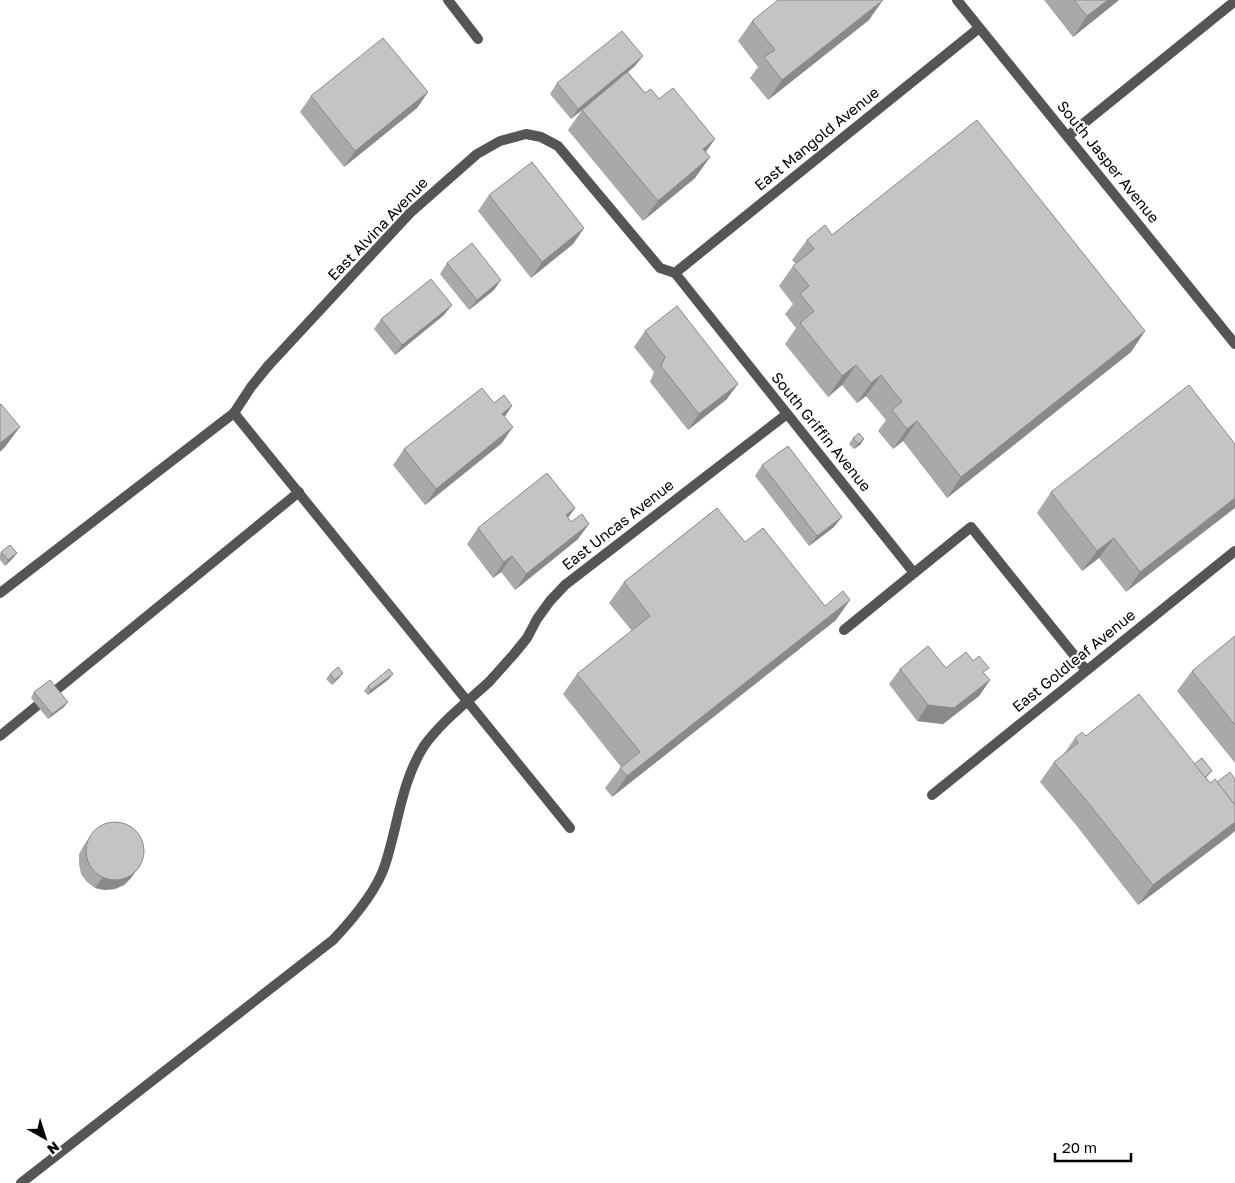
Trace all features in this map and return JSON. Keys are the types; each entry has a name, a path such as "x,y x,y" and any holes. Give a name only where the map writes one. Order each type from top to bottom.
{"street":[{"path":"448,0 478,39"},
{"name":"South Jasper Avenue","path":"957,0 1235,344"},
{"path":"1068,136 1235,1"},
{"name":"East Mangold Avenue","path":"675,273 979,28"},
{"name":"South Griffin Avenue","path":"526,134 541,137 558,146 660,268 675,273 914,573"},
{"name":"East Alvina Avenue","path":"0,593 234,413 268,366 410,214 477,154 500,141 526,134"},
{"path":"234,413 570,828"},
{"name":"East Uncas Avenue","path":"21,1183 333,940 352,920 384,867 411,771 424,746 440,727 489,682 518,649 541,613 565,586 787,414"},
{"path":"0,736 299,492"},
{"path":"844,630 971,527 1086,670"},
{"name":"East Goldleaf Avenue","path":"932,795 1235,551"}],"building":[{"path":"778,0 883,0 782,80 764,57 775,50 752,21"},
{"path":"1074,0 1108,0 1087,16"},
{"path":"622,31 643,56 578,109 557,83"},
{"path":"383,38 428,92 355,151 311,96"},
{"path":"627,72 645,93 651,89 659,99 673,88 715,139 703,149 710,157 658,201 582,110"},
{"path":"977,120 1145,331 961,477 917,421 907,429 892,410 902,402 881,375 871,383 856,365 842,376 800,323 814,311 800,294 809,286 793,266 814,249 807,240 825,225 832,235"},
{"path":"532,162 584,228 542,262 489,195"},
{"path":"472,243 501,280 477,300 447,263"},
{"path":"431,279 452,305 402,345 381,319"},
{"path":"677,306 738,384 699,414 661,366 665,357 645,331"},
{"path":"1189,385 1235,444 1235,498 1140,572 1114,538 1097,551 1051,492"},
{"path":"482,388 494,403 504,395 512,406 502,414 513,427 436,489 404,449"},
{"path":"0,405 20,427 0,443"},
{"path":"859,433 864,439 858,444 853,438"},
{"path":"788,446 842,517 817,536 762,465"},
{"path":"547,473 575,508 566,515 571,522 582,514 589,524 526,574 512,556 504,562 478,528"},
{"path":"717,508 745,542 763,528 825,606 843,591 850,600 627,776 620,768 640,752 577,674 650,616 624,582"},
{"path":"10,545 17,553 8,560 1,552"},
{"path":"1235,636 1235,725 1192,671"},
{"path":"928,646 946,668 966,652 973,661 979,656 989,668 983,672 990,680 954,708 928,705 900,669"},
{"path":"338,667 343,673 335,680 330,674"},
{"path":"389,669 393,674 371,690 368,686"},
{"path":"50,680 68,702 52,714 34,692"},
{"path":"1139,694 1210,783 1215,779 1235,805 1235,822 1153,885 1054,762 1078,743 1075,738 1082,732 1086,736"},
{"path":"1202,758 1212,771 1205,777 1194,764"},
{"path":"1230,772 1235,779 1235,805 1217,782"},
{"path":"115,822 131,827 139,835 144,851 139,867 131,875 115,880 99,875 91,867 86,851 91,835 99,827"}]}
